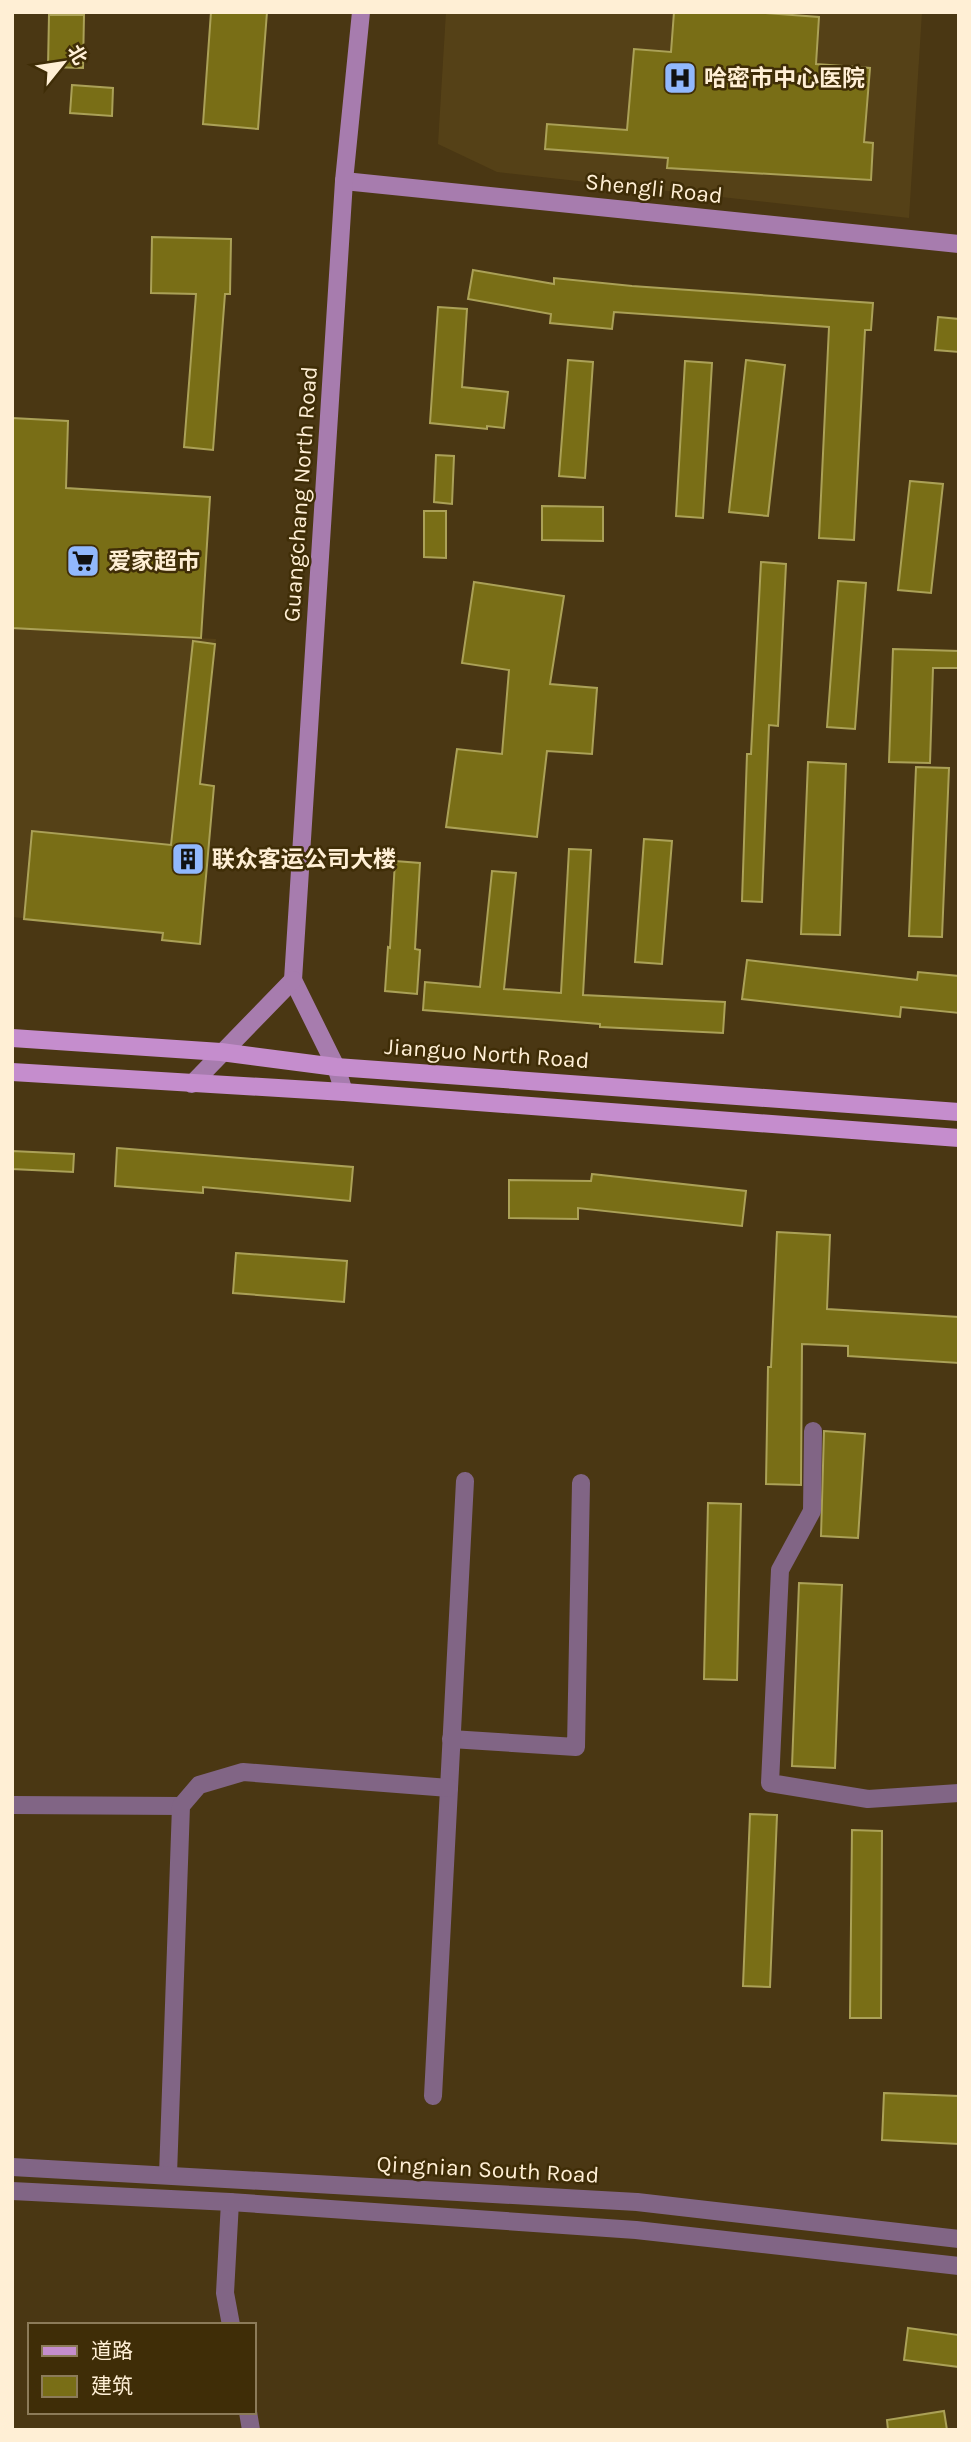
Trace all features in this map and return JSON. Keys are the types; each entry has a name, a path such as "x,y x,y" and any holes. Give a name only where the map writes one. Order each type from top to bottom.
{"main road":[{"name":"Guangchang North Road","path":"293,980 344,181 361,12"},
{"name":"Shengli Road","path":"344,181 959,244"},
{"path":"192,1084 293,980 336,1067 344,1092"},
{"name":"Jianguo North Road","path":"12,1038 221,1052 336,1067 959,1112"},
{"path":"12,1072 344,1092 959,1138"}],"street":[{"path":"813,1431 812,1511 780,1570 770,1783 868,1799 959,1793"},
{"path":"433,2096 465,1481"},
{"path":"451,1740 576,1747 581,1483"},
{"path":"168,2175 181,1806 199,1785 243,1772 449,1788"},
{"path":"12,1805 181,1806"},
{"name":"Qingnian South Road","path":"12,2167 637,2202 959,2239"},
{"path":"12,2191 230,2202 636,2230 959,2266"},
{"path":"230,2202 225,2294 231,2323"}],"shaded area":[{"name":"哈密市中心医院","path":"446,12 922,12 909,218 497,172 438,144"},
{"path":"12,628 216,639 200,784 214,786 200,944 162,940 162,933 12,917"}],"building":[{"path":"211,12 267,12 258,129 203,124"},
{"path":"674,12 752,12 819,17 816,64 870,68 864,142 873,143 871,180 667,168 668,158 545,149 547,124 627,130 634,49 671,52"},
{"path":"49,15 84,15 83,68 48,67"},
{"path":"72,85 113,88 112,116 70,113"},
{"path":"152,237 231,239 230,294 225,294 213,450 184,447 196,294 151,293"},
{"path":"473,270 554,284 554,278 873,303 871,330 865,330 854,540 819,538 829,327 614,312 612,329 550,323 551,314 468,299"},
{"path":"438,307 467,309 462,387 508,392 504,428 487,426 487,429 430,423"},
{"path":"938,317 959,319 959,352 935,350"},
{"path":"568,360 593,362 585,478 559,476"},
{"path":"746,360 785,365 768,516 729,512"},
{"path":"685,361 712,363 703,518 676,516"},
{"path":"12,418 68,421 66,488 210,497 201,638 12,628"},
{"path":"436,455 454,456 452,504 434,502"},
{"path":"910,481 943,484 931,593 898,590"},
{"path":"542,506 603,507 603,541 542,540"},
{"path":"424,511 446,511 446,558 424,557"},
{"path":"761,562 786,564 778,726 769,725 762,902 742,901 747,754 751,754"},
{"path":"838,581 866,583 855,729 827,727"},
{"path":"474,582 564,596 550,684 597,688 592,754 547,751 537,837 446,827 457,749 502,754 509,670 462,663"},
{"path":"193,641 215,644 200,784 214,786 200,944 162,940 163,933 24,919 32,831 171,845"},
{"path":"893,649 959,651 959,668 933,668 930,763 889,762"},
{"path":"808,762 846,764 840,935 801,934"},
{"path":"916,767 949,768 942,937 909,936"},
{"path":"644,839 672,841 662,964 635,962"},
{"path":"569,849 591,850 583,995 725,1002 723,1033 600,1027 600,1024 423,1010 425,982 480,987 492,871 516,873 504,989 561,993"},
{"path":"395,861 420,863 415,949 420,950 417,994 385,991"},
{"path":"747,960 917,980 918,972 959,976 959,1013 901,1007 900,1017 742,999"},
{"path":"117,1148 353,1167 350,1201 203,1187 203,1193 115,1186"},
{"path":"12,1151 74,1154 73,1172 12,1169"},
{"path":"592,1174 746,1191 742,1226 578,1208 578,1219 509,1218 509,1180 591,1181"},
{"path":"777,1232 830,1235 827,1309 959,1317 959,1363 848,1356 848,1346 802,1344 801,1485 766,1484 768,1367 771,1367"},
{"path":"236,1253 347,1261 344,1302 233,1293"},
{"path":"824,1431 865,1434 858,1538 821,1536"},
{"path":"708,1503 741,1504 737,1680 704,1679"},
{"path":"799,1583 842,1585 835,1768 792,1766"},
{"path":"750,1814 777,1815 770,1987 743,1986"},
{"path":"852,1830 882,1831 881,2018 850,2018"},
{"path":"884,2093 959,2096 959,2144 882,2140"},
{"path":"908,2328 959,2335 959,2367 904,2360"},
{"path":"944,2411 947,2430 888,2430 887,2420"}],"place":[{"name":"哈密市中心医院","path":"680,78"},
{"name":"爱家超市","path":"83,561"},
{"name":"联众客运公司大楼","path":"188,859"}]}
